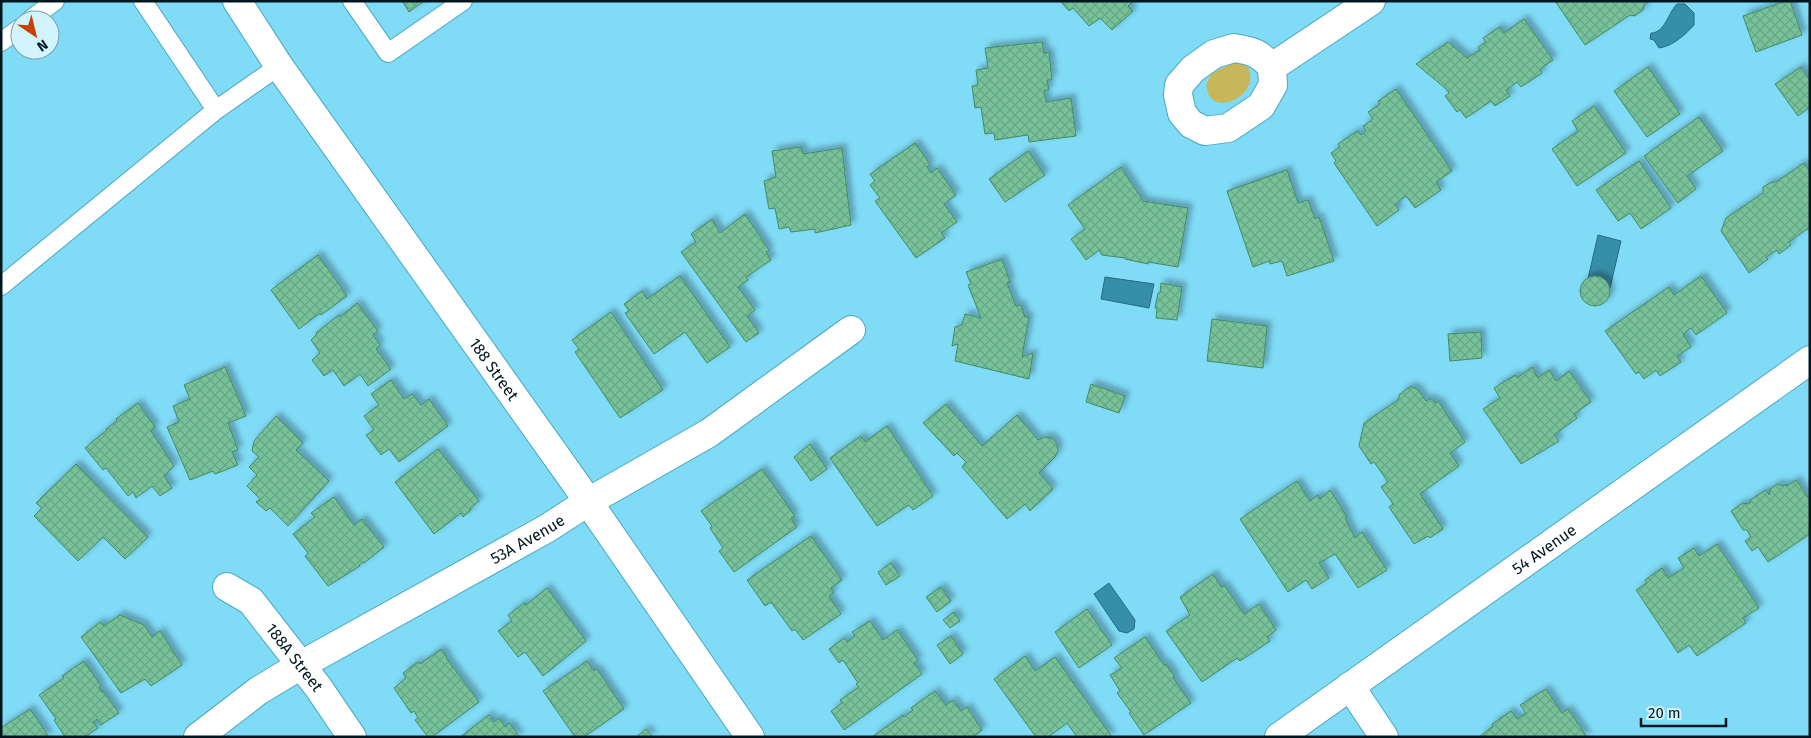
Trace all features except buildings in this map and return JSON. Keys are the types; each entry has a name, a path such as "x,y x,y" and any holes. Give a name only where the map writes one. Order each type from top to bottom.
{"street":[{"name":"188 Street","path":"236,1 279,66 588,502 750,737"},
{"path":"1272,67 1371,1"},
{"name":"53A Avenue","path":"198,737 258,691 301,664 546,529 588,502 709,433 851,330"},
{"name":"54 Avenue","path":"1279,737 1810,360"},
{"name":"188A Street","path":"227,587 251,601 301,664 352,737"},
{"path":"1350,686 1384,737"}],"lane":[{"path":"43,10 55,1"},
{"path":"143,1 216,110"},
{"path":"352,1 388,53 463,1"},
{"path":"1,286 216,110 279,66"}],"shaded area":[{"path":"1236,61 1244,62 1250,71 1250,80 1247,88 1235,100 1219,102 1212,99 1206,85 1211,74"}],"water":[{"path":"1677,4 1685,4 1694,13 1694,25 1674,42 1659,48 1654,40 1650,39 1651,33 1660,30"},
{"path":"1598,235 1621,241 1610,288 1587,283"},
{"path":"1105,277 1154,284 1149,308 1101,299"},
{"path":"1109,583 1135,620 1134,629 1127,633 1119,631 1094,594"}]}
